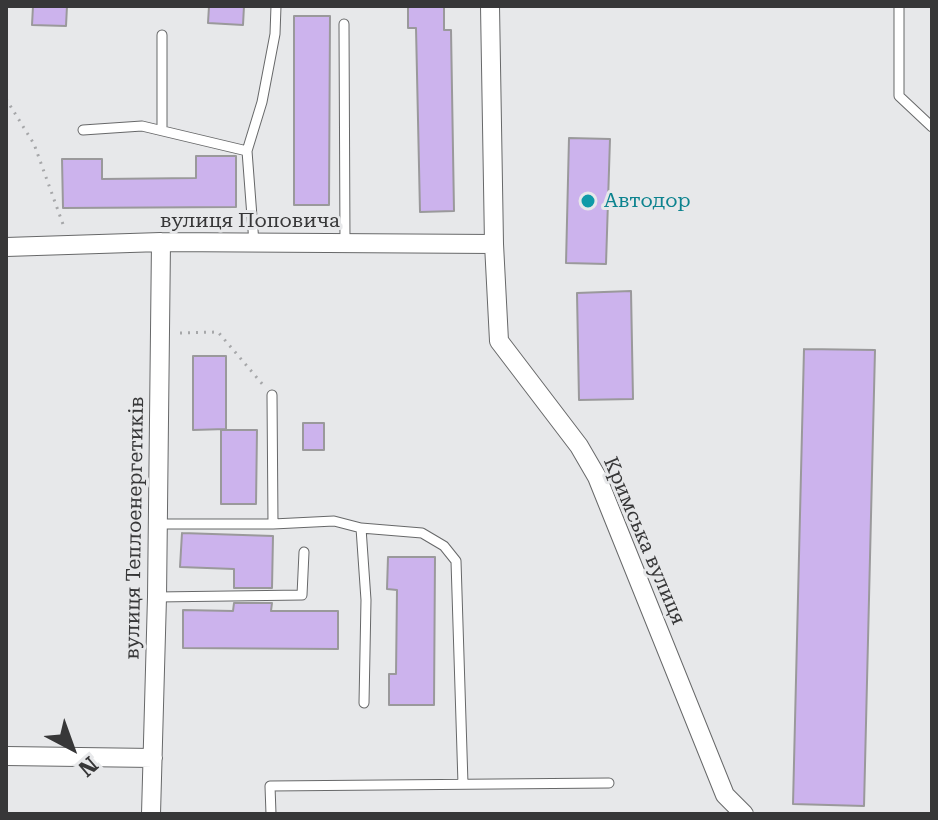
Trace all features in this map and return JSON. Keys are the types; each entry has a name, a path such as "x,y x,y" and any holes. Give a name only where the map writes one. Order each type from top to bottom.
{"street":[{"name":"Кримська вулиця","path":"490,6 499,341 579,446 597,477 725,795 744,814"},
{"name":"вулиця Поповича","path":"6,247 161,242 494,244"},
{"name":"вулиця Теплоенергетиків","path":"151,814 161,242"},
{"path":"6,756 153,758"}],"lane":[{"path":"254,243 247,151 262,102 275,34 276,6"},
{"path":"899,6 899,96 932,127"},
{"path":"344,24 345,243"},
{"path":"162,35 162,130"},
{"path":"83,130 142,126 247,151"},
{"path":"272,395 273,524"},
{"path":"158,524 334,521 361,528 422,533 444,546 456,561 463,784"},
{"path":"361,528 366,600 364,703"},
{"path":"157,597 302,595 304,552"},
{"path":"271,814 270,786 609,783"}],"path":[{"path":"6,99 34,144 64,227 79,227"},
{"path":"159,333 218,332 272,395"}],"building":[{"path":"33,6 67,6 66,26 32,25"},
{"path":"209,6 244,6 243,25 208,23"},
{"path":"408,6 444,6 444,30 451,30 454,211 420,212 416,28 408,28"},
{"path":"294,16 330,16 329,205 294,205"},
{"name":"Автодор","path":"569,138 610,139 606,264 566,263"},
{"path":"196,156 236,156 236,207 63,208 62,159 102,159 102,179 196,178"},
{"path":"631,291 633,399 579,400 577,293"},
{"path":"804,349 875,350 864,806 793,804"},
{"path":"193,356 226,356 226,429 193,430"},
{"path":"303,423 324,423 324,450 303,450"},
{"path":"221,430 257,430 256,504 221,504"},
{"path":"182,533 273,536 272,588 234,588 234,569 180,567"},
{"path":"388,557 435,557 434,705 389,705 389,674 396,674 397,590 387,589"},
{"path":"234,603 272,603 271,611 338,611 338,649 183,648 183,610 233,611"}],"place":[{"name":"Автодор","path":"588,201"}]}
